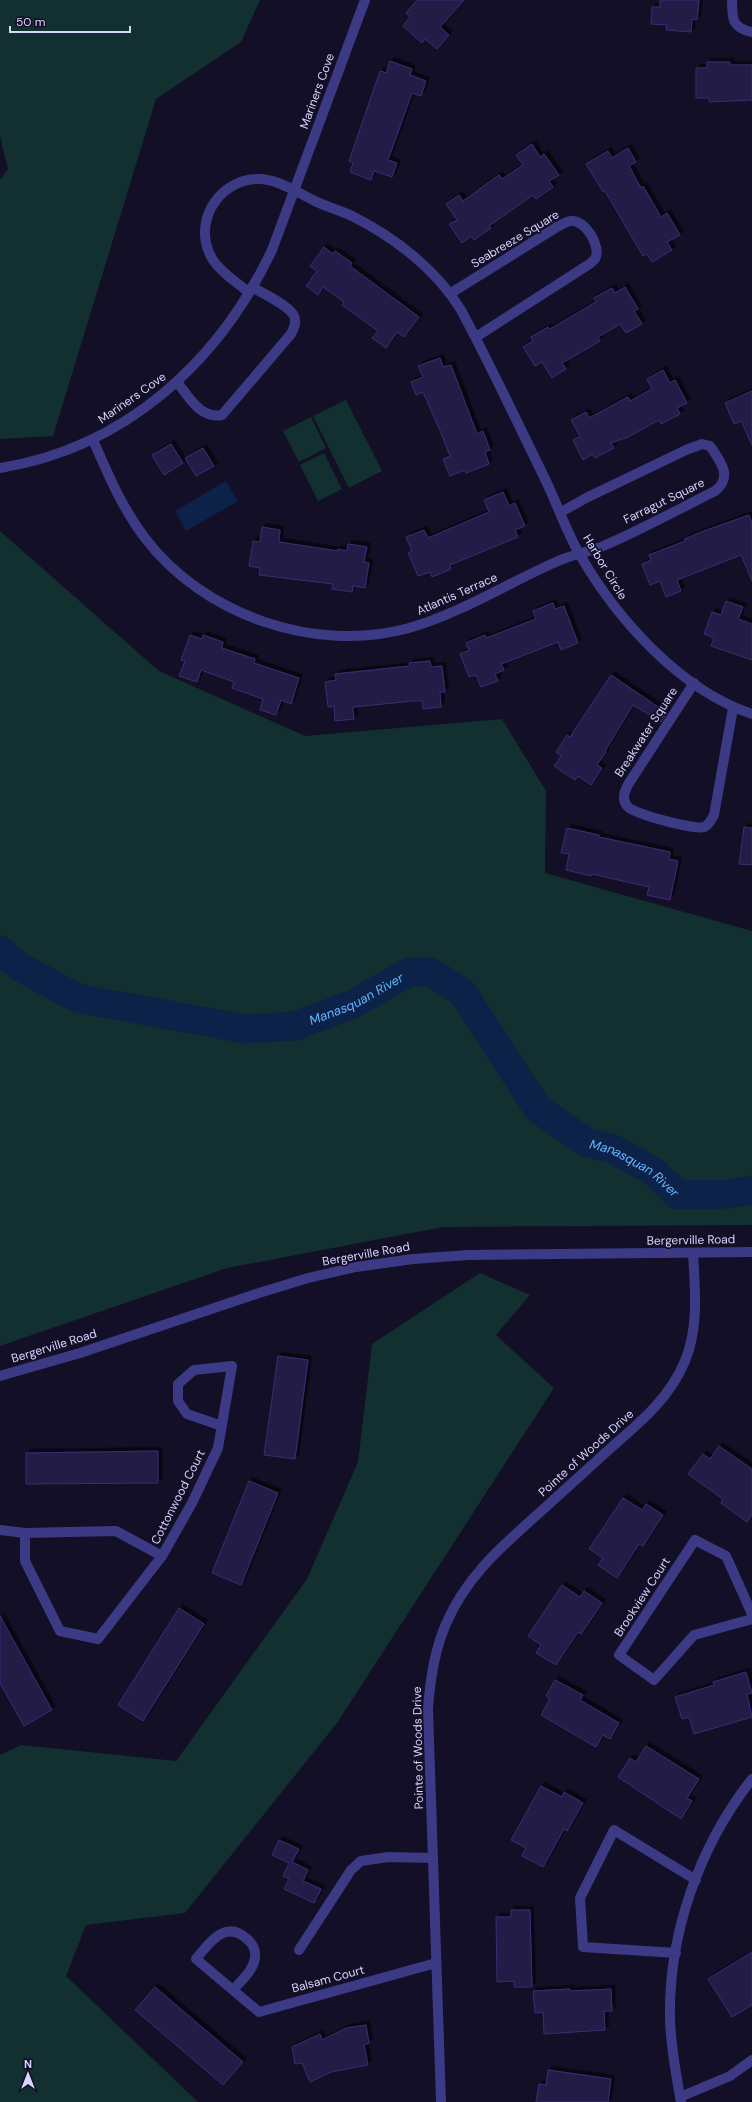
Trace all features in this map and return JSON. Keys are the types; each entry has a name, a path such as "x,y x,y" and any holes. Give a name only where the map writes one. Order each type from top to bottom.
{"street":[{"name":"Mariners Cove","path":"0,468 41,458 93,440 122,423 159,397 176,382 203,357 228,326 272,250 365,0"},
{"path":"732,0 734,22 740,30 752,32"},
{"path":"176,382 201,411 213,416 222,415 291,334 295,326 294,316 290,310 250,290 224,272 213,260 207,247 205,233 206,222 212,205 220,194 234,184 247,180 270,180 352,216 387,236 423,265 451,293 476,337"},
{"name":"Seabreeze Square","path":"451,293 557,227 571,221 580,222 594,241 597,250 595,259 588,265 476,337"},
{"name":"Harbor Circle","path":"476,337 561,512 579,554 602,591 629,627 659,656 694,683 733,708 752,714"},
{"name":"Atlantis Terrace","path":"93,440 119,499 129,517 146,540 169,565 194,586 223,604 254,619 287,629 318,634 350,636 381,634 408,628 442,617 559,561 579,554"},
{"name":"Farragut Square","path":"561,512 586,498 686,450 702,444 710,446 720,462 725,478 723,485 715,491 600,547 579,554"},
{"name":"Breakwater Square","path":"694,683 629,783 623,796 626,806 630,809 641,814 688,826 703,828 708,825 714,815 733,708"},
{"name":"Bergerville Road","path":"0,1376 80,1353 259,1293 308,1278 356,1267 413,1259 468,1255 752,1252"},
{"name":"Pointe of Woods Drive","path":"441,2102 428,1709 431,1678 437,1648 445,1624 466,1586 482,1566 647,1416 672,1387 686,1359 694,1330 696,1310 693,1253"},
{"name":"Cottonwood Court","path":"25,1533 25,1561 60,1631 98,1639 162,1556 192,1503 218,1448 222,1426 232,1366 194,1370 178,1384 178,1401 187,1414 222,1426"},
{"name":"Cottonwood Court","path":"0,1530 25,1533 116,1531 162,1556"},
{"name":"Brookview Court","path":"752,1614 726,1556 695,1540 619,1655 654,1680 694,1635 752,1619"},
{"path":"752,1779 718,1830 686,1905 671,1986 670,2019 672,2053 680,2099 730,2076 752,2060"},
{"path":"676,1953 582,1947 580,1898 614,1830 696,1880"},
{"path":"299,1950 351,1870 361,1861 388,1857 433,1858"},
{"name":"Balsam Court","path":"233,1990 252,1968 256,1957 253,1944 242,1934 228,1931 214,1937 196,1959 259,2012 436,1963"}],"green space":[{"path":"0,0 260,0 241,42 156,99 53,436 0,439 0,180 8,169 0,136"},
{"path":"346,400 382,471 349,488 313,416"},
{"path":"311,417 326,448 299,462 283,431"},
{"path":"324,453 342,489 318,501 300,465"},
{"path":"0,531 159,671 305,736 502,719 546,791 545,873 752,931 752,1225 443,1227 227,1268 0,1346"},
{"path":"480,1273 530,1295 496,1335 554,1388 337,1723 185,1913 86,1925 66,1976 198,2102 0,2102 0,1755 21,1745 176,1761 307,1579 358,1462 372,1344"}],"water":[{"path":"226,481 238,501 186,531 175,511"}],"building":[{"path":"417,0 464,0 440,27 449,35 437,49 425,39 422,43 403,26 410,17 406,13"},
{"path":"660,0 699,0 697,20 692,19 691,32 666,30 667,25 651,24 652,7 660,7"},
{"path":"390,61 412,69 410,75 426,81 421,96 412,93 388,160 397,163 392,177 374,171 371,180 350,172 353,163 349,161 380,71 386,73"},
{"path":"707,62 730,62 730,65 752,65 752,100 709,102 709,98 696,98 696,68 707,68"},
{"path":"532,144 540,157 544,154 559,175 549,181 553,187 536,199 533,195 489,226 491,228 474,240 471,236 462,243 449,224 457,220 446,204 459,195 463,201 499,175 502,179 523,165 516,155"},
{"path":"628,148 636,162 629,166 641,188 643,186 661,217 667,213 680,235 667,242 672,250 652,262 647,254 643,256 605,191 603,192 586,164 608,151 612,158"},
{"path":"324,247 333,254 335,251 352,263 350,266 419,317 404,337 397,332 386,348 372,338 378,331 342,305 344,302 323,287 318,295 306,286 317,271 310,266"},
{"path":"625,287 638,309 634,311 642,324 626,333 620,324 598,337 600,341 562,363 566,369 552,378 542,362 535,366 523,347 533,341 531,337 548,327 550,329 596,302 594,298 612,288 615,293"},
{"path":"440,358 443,367 451,365 477,434 483,431 490,450 485,452 489,464 466,473 465,470 450,476 443,459 450,456 441,433 423,392 416,395 411,382 423,377 418,366"},
{"path":"663,370 670,383 675,380 687,403 677,408 680,414 661,424 659,420 628,437 611,443 614,448 595,458 593,454 583,460 573,440 580,436 571,420 586,412 589,418 628,397 630,401 652,389 647,379"},
{"path":"752,391 752,445 741,421 734,424 725,403"},
{"path":"171,444 183,463 164,475 152,455"},
{"path":"203,448 214,466 196,476 185,458"},
{"path":"503,492 509,506 515,503 525,526 515,530 518,537 450,565 451,569 432,577 430,572 418,576 408,553 412,551 406,537 424,530 428,538 489,512 484,500"},
{"path":"749,515 752,523 752,581 741,555 677,580 681,591 666,597 660,581 650,585 642,564 651,560 649,555 685,541 685,539 701,532"},
{"path":"262,527 280,530 279,542 338,551 338,549 347,551 348,544 367,547 364,562 369,563 365,588 353,586 352,592 332,589 333,584 259,575 260,568 249,566 253,541 260,542"},
{"path":"726,601 743,607 738,619 752,624 752,660 711,646 714,638 704,634 712,612 721,615"},
{"path":"553,603 555,609 564,606 578,643 561,650 558,642 501,664 504,670 495,674 498,681 481,687 476,675 469,677 460,654 469,650 466,643 485,635 486,638 536,619 533,611"},
{"path":"190,635 202,639 203,635 223,642 222,648 255,659 254,663 299,678 291,704 281,700 276,715 260,710 263,699 232,688 234,682 201,670 197,682 179,676 185,661 181,660"},
{"path":"430,661 431,667 442,666 445,692 440,692 441,707 423,709 422,701 413,701 353,707 354,719 335,721 334,706 328,707 325,682 336,680 335,674 410,666 409,663"},
{"path":"611,675 667,713 661,722 633,705 597,765 602,768 591,785 578,776 575,780 554,766 561,756 556,752 567,735 570,737"},
{"path":"744,827 752,828 752,865 739,864"},
{"path":"567,828 599,835 599,837 670,852 669,859 678,861 670,900 647,895 649,887 592,874 591,876 566,870 569,854 561,853"},
{"path":"278,1356 308,1360 295,1459 264,1455"},
{"path":"719,1446 752,1469 752,1515 747,1522 721,1503 723,1499 688,1474 703,1454 710,1459"},
{"path":"158,1451 158,1483 26,1484 26,1453"},
{"path":"249,1481 278,1493 241,1585 212,1573"},
{"path":"623,1498 642,1510 646,1504 663,1515 643,1546 639,1544 617,1578 598,1565 603,1558 589,1549"},
{"path":"562,1585 580,1597 584,1591 602,1603 581,1634 578,1632 556,1665 536,1653 541,1645 528,1636"},
{"path":"179,1608 204,1624 143,1721 118,1705"},
{"path":"0,1616 52,1710 24,1726 0,1683"},
{"path":"746,1672 752,1693 747,1694 752,1717 694,1734 689,1717 682,1719 675,1697 714,1685 713,1682"},
{"path":"555,1680 583,1695 580,1700 619,1723 610,1739 603,1735 596,1747 541,1715 550,1699 546,1696"},
{"path":"646,1746 699,1779 687,1798 692,1801 681,1819 618,1777 630,1758 636,1762"},
{"path":"541,1786 562,1797 564,1792 583,1803 567,1831 564,1829 543,1867 522,1856 526,1848 511,1840"},
{"path":"279,1840 299,1849 292,1862 308,1870 303,1881 321,1889 314,1903 284,1889 289,1879 283,1876 289,1863 272,1855"},
{"path":"511,1910 530,1910 532,1987 514,1987 514,1981 497,1982 496,1917 511,1917"},
{"path":"752,1952 752,2005 732,2017 708,1979"},
{"path":"155,1987 243,2062 223,2085 135,2010"},
{"path":"570,1989 570,1991 611,1989 612,2011 604,2011 605,2030 544,2034 543,2012 535,2013 533,1991"},
{"path":"366,2025 369,2043 364,2045 368,2065 331,2072 310,2082 302,2063 295,2064 292,2047 320,2034 322,2040 346,2028"},
{"path":"548,2070 611,2079 608,2102 536,2102 539,2084 546,2085"}],"waterway":[{"name":"Manasquan River","path":"0,950 20,967 77,998 245,1029 295,1026 353,1004 409,972 431,972 463,993 538,1109 586,1142 613,1149 653,1171 678,1195 729,1194 752,1190"}]}
